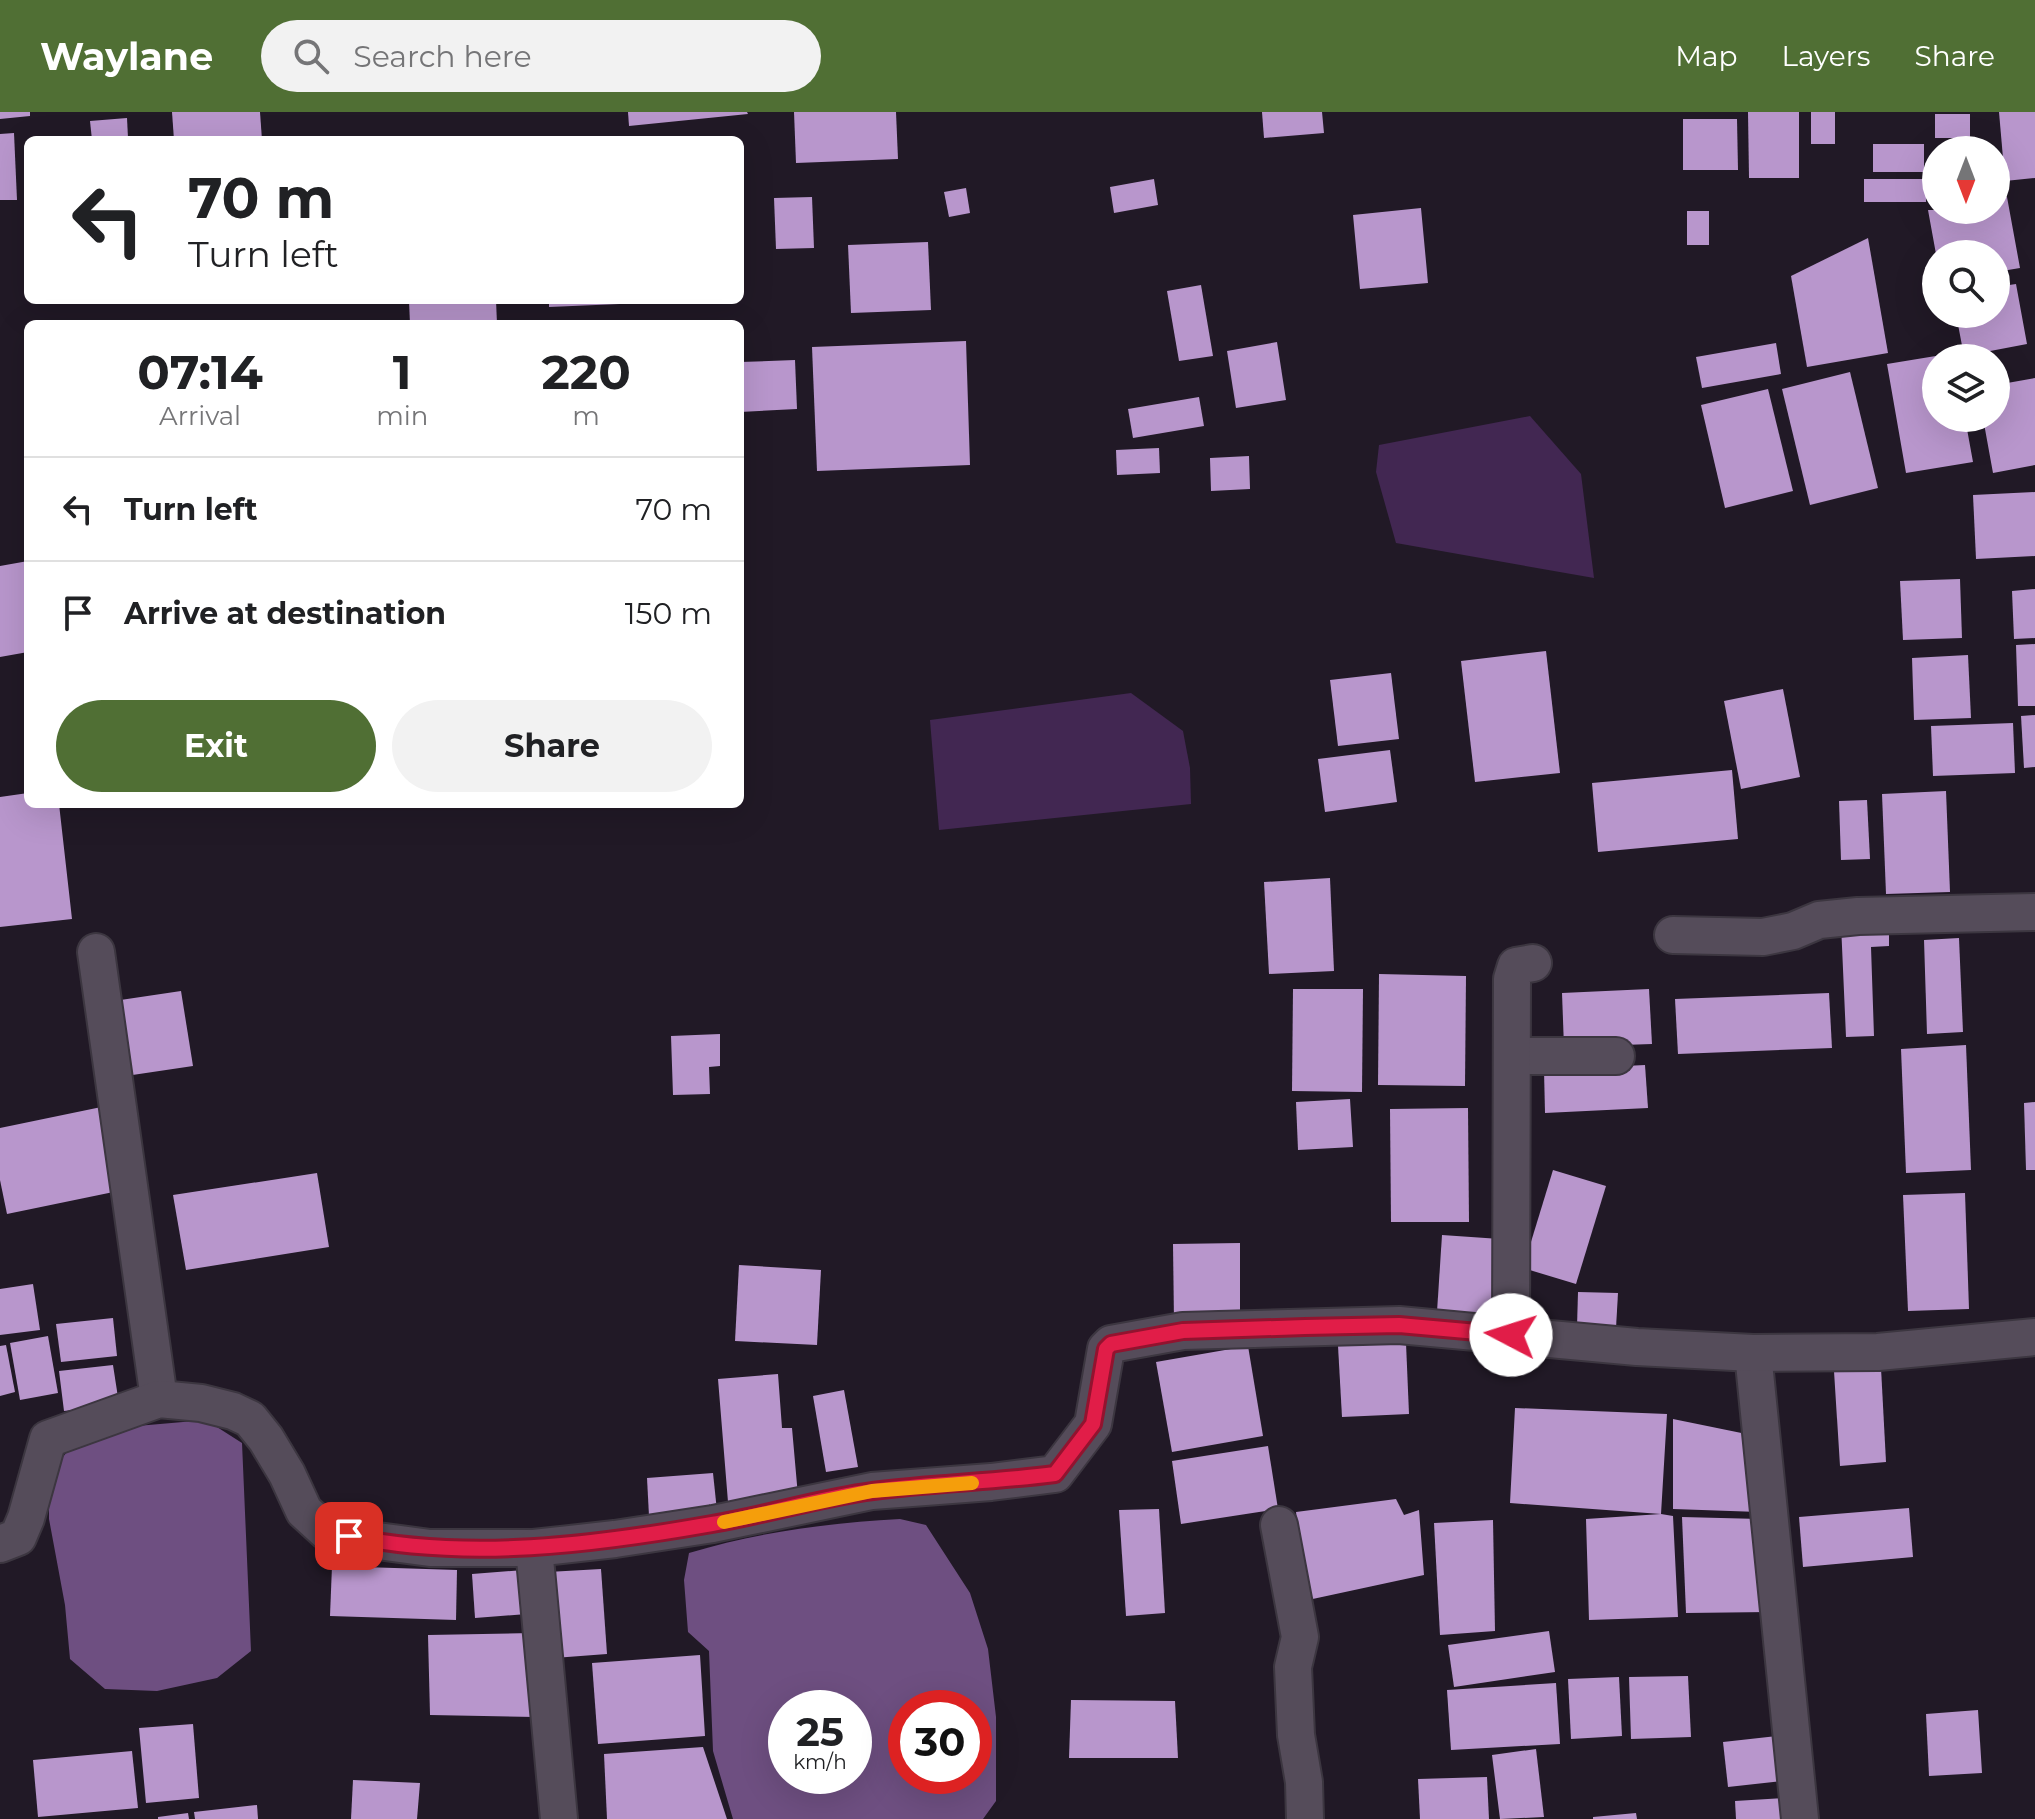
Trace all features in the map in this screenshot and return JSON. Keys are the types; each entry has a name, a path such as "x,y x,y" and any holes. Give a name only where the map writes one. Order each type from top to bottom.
{"street":[{"path":"1673,935 1763,937 1793,931 1819,920 1858,916 2035,912"},
{"path":"96,952 159,1399"},
{"path":"1511,1335 1512,979 1516,966 1533,963"},
{"path":"1513,1056 1616,1056"},
{"path":"0,1544 18,1537 48,1439 159,1399 201,1403 250,1419 287,1474 304,1511 327,1532 430,1548 534,1548 713,1524 872,1491 1055,1474 1093,1424 1106,1349 1111,1344 1183,1331 1399,1325 1637,1347 1753,1353 1878,1352 2035,1337"},
{"path":"1753,1353 1800,1819"},
{"path":"1279,1525 1300,1637 1293,1667 1305,1819"},
{"path":"534,1548 559,1819"}],"shaded area":[{"path":"1530,416 1581,474 1594,578 1396,543 1376,472 1379,445"},
{"path":"1131,693 1183,731 1190,768 1191,804 939,830 930,720"},
{"path":"206,1420 242,1443 251,1651 217,1678 157,1691 105,1689 70,1659 65,1605 49,1519 49,1473 74,1444 137,1426"},
{"path":"900,1519 926,1525 970,1593 988,1649 996,1717 996,1801 983,1819 733,1819 713,1751 709,1651 688,1632 684,1580 689,1553 768,1534"}],"building":[{"path":"0,112 30,112 30,116 0,119"},
{"path":"172,112 260,112 262,136 174,136"},
{"path":"628,112 747,112 748,114 629,126"},
{"path":"794,112 896,112 898,159 796,163"},
{"path":"1262,112 1322,112 1324,133 1264,138"},
{"path":"1748,112 1799,112 1799,178 1749,178"},
{"path":"1811,112 1835,112 1835,144 1811,144"},
{"path":"1999,112 2035,112 2035,178 2010,180 2010,136 2001,136"},
{"path":"1935,114 1970,114 1970,136 1935,136"},
{"path":"127,118 128,136 92,136 90,121"},
{"path":"1683,119 1737,119 1738,170 1683,170"},
{"path":"14,133 17,200 0,200 0,134"},
{"path":"1873,144 1922,144 1922,172 1873,172"},
{"path":"1154,179 1158,205 1114,213 1110,187"},
{"path":"1864,179 1922,179 1922,202 1864,202"},
{"path":"966,188 970,213 949,217 944,192"},
{"path":"812,197 814,248 776,249 774,198"},
{"path":"1421,208 1428,283 1360,289 1353,215"},
{"path":"1687,211 1709,211 1709,245 1687,245"},
{"path":"2010,213 2020,268 2010,270 2010,240 1933,240 1931,224 2010,224"},
{"path":"1868,238 1888,353 1807,367 1791,276"},
{"path":"928,242 931,310 851,313 848,245"},
{"path":"2016,284 2027,344 2010,347 2010,344 1962,344 1959,328 2010,328 2010,285"},
{"path":"1201,285 1213,356 1179,361 1167,291"},
{"path":"409,304 496,304 497,320 410,320"},
{"path":"549,304 620,304 549,307"},
{"path":"966,341 970,465 817,471 812,347"},
{"path":"1277,342 1286,400 1236,408 1227,351"},
{"path":"1776,343 1781,374 1702,388 1696,357"},
{"path":"1922,358 1922,432 1968,432 1973,462 1906,473 1887,364"},
{"path":"795,360 797,409 744,412 744,362"},
{"path":"1850,372 1878,488 1810,505 1782,389"},
{"path":"2035,378 2035,465 1993,473 1986,432 2010,432 2010,382"},
{"path":"1768,389 1793,491 1725,508 1701,405"},
{"path":"1199,397 1204,426 1133,438 1128,409"},
{"path":"1159,448 1160,473 1117,475 1116,450"},
{"path":"1249,456 1250,489 1211,491 1210,458"},
{"path":"2035,492 2035,556 1976,559 1973,495"},
{"path":"24,562 24,653 0,657 0,566"},
{"path":"1960,579 1962,638 1903,640 1900,581"},
{"path":"2035,589 2035,638 2014,639 2012,591"},
{"path":"2035,644 2035,706 2018,706 2016,645"},
{"path":"1546,651 1560,773 1475,782 1461,661"},
{"path":"1968,655 1971,718 1914,720 1912,658"},
{"path":"1391,673 1399,739 1338,746 1330,680"},
{"path":"1783,689 1800,777 1741,789 1724,701"},
{"path":"2035,715 2035,767 2024,768 2021,716"},
{"path":"2013,723 2015,773 1933,776 1931,726"},
{"path":"1390,750 1397,802 1325,812 1318,759"},
{"path":"1732,770 1738,839 1598,852 1592,783"},
{"path":"1946,791 1950,892 1886,894 1882,794"},
{"path":"24,794 24,808 59,808 72,919 0,927 0,797"},
{"path":"1867,800 1870,859 1841,860 1839,801"},
{"path":"1330,878 1334,971 1269,974 1264,882"},
{"path":"1889,922 1889,946 1871,947 1874,1036 1846,1037 1841,924"},
{"path":"1959,938 1963,1032 1927,1034 1924,940"},
{"path":"1379,974 1466,976 1465,1086 1378,1085"},
{"path":"1293,989 1363,989 1362,1092 1292,1091"},
{"path":"1649,989 1652,1044 1564,1047 1562,993"},
{"path":"181,991 193,1066 119,1077 107,1002"},
{"path":"1829,993 1832,1048 1678,1054 1675,999"},
{"path":"720,1034 720,1066 709,1067 710,1094 673,1095 671,1036"},
{"path":"1966,1045 1971,1170 1906,1173 1901,1049"},
{"path":"1645,1065 1648,1108 1545,1113 1544,1070"},
{"path":"1350,1099 1353,1147 1298,1150 1296,1102"},
{"path":"2035,1102 2035,1170 2026,1170 2024,1103"},
{"path":"111,1105 128,1189 7,1214 0,1180 0,1128"},
{"path":"1468,1108 1469,1222 1391,1222 1390,1109"},
{"path":"1553,1170 1606,1186 1576,1284 1523,1268"},
{"path":"317,1173 329,1247 186,1270 173,1195"},
{"path":"1965,1193 1969,1309 1908,1311 1903,1195"},
{"path":"1442,1235 1500,1239 1495,1315 1437,1312"},
{"path":"1240,1243 1240,1322 1174,1322 1173,1244"},
{"path":"739,1265 821,1270 817,1345 735,1341"},
{"path":"33,1284 40,1330 0,1335 0,1289"},
{"path":"1578,1292 1618,1293 1616,1328 1577,1327"},
{"path":"113,1318 117,1356 61,1362 56,1324"},
{"path":"48,1336 58,1393 20,1400 10,1343"},
{"path":"1406,1343 1409,1414 1342,1417 1338,1346"},
{"path":"6,1345 15,1392 0,1396 0,1346"},
{"path":"1248,1346 1263,1436 1172,1452 1156,1362"},
{"path":"113,1365 119,1404 64,1411 59,1371"},
{"path":"1881,1368 1886,1462 1840,1466 1834,1371"},
{"path":"778,1374 782,1428 792,1428 798,1496 728,1502 718,1379"},
{"path":"844,1390 858,1467 826,1472 813,1396"},
{"path":"1515,1408 1667,1414 1661,1514 1510,1503"},
{"path":"1673,1419 1761,1437 1759,1512 1673,1509"},
{"path":"1268,1446 1278,1509 1181,1524 1172,1461"},
{"path":"713,1473 717,1511 649,1516 647,1478"},
{"path":"1396,1499 1404,1515 1419,1510 1424,1575 1308,1600 1296,1512"},
{"path":"1909,1508 1913,1557 1803,1567 1799,1517"},
{"path":"1159,1509 1165,1613 1126,1616 1119,1510"},
{"path":"1661,1514 1673,1516 1678,1617 1589,1620 1586,1519"},
{"path":"1682,1517 1760,1519 1769,1612 1686,1613"},
{"path":"1493,1520 1495,1631 1440,1635 1434,1523"},
{"path":"332,1566 457,1570 456,1620 330,1616"},
{"path":"601,1569 607,1654 554,1658 548,1572"},
{"path":"524,1570 527,1614 475,1618 472,1574"},
{"path":"1549,1631 1555,1672 1454,1687 1448,1645"},
{"path":"532,1633 535,1717 430,1715 428,1635"},
{"path":"700,1655 705,1736 598,1744 592,1663"},
{"path":"1688,1676 1691,1737 1631,1739 1629,1677"},
{"path":"1619,1677 1622,1736 1571,1739 1568,1679"},
{"path":"1556,1683 1560,1744 1451,1750 1447,1690"},
{"path":"1071,1700 1175,1701 1178,1758 1069,1758"},
{"path":"1978,1710 1982,1773 1929,1776 1926,1714"},
{"path":"193,1724 199,1798 146,1803 139,1728"},
{"path":"1777,1736 1783,1781 1728,1787 1723,1742"},
{"path":"703,1747 727,1819 607,1819 604,1754"},
{"path":"1536,1749 1544,1817 1500,1819 1492,1755"},
{"path":"132,1751 138,1808 38,1817 33,1760"},
{"path":"1487,1777 1489,1819 1420,1819 1418,1779"},
{"path":"353,1780 420,1783 417,1819 351,1819"},
{"path":"1786,1798 1787,1819 1736,1819 1735,1801"},
{"path":"257,1805 258,1819 195,1819 194,1812"},
{"path":"188,1813 189,1819 158,1819 158,1817"},
{"path":"1636,1813 1637,1819 1593,1819 1593,1817"}],"slow traffic":[{"path":"724,1522 872,1491 972,1483"}],"route":[{"path":"349,1536 430,1548 534,1548 713,1524 872,1491 1055,1474 1093,1424 1106,1349 1111,1344 1183,1331 1399,1325 1511,1335"}]}
